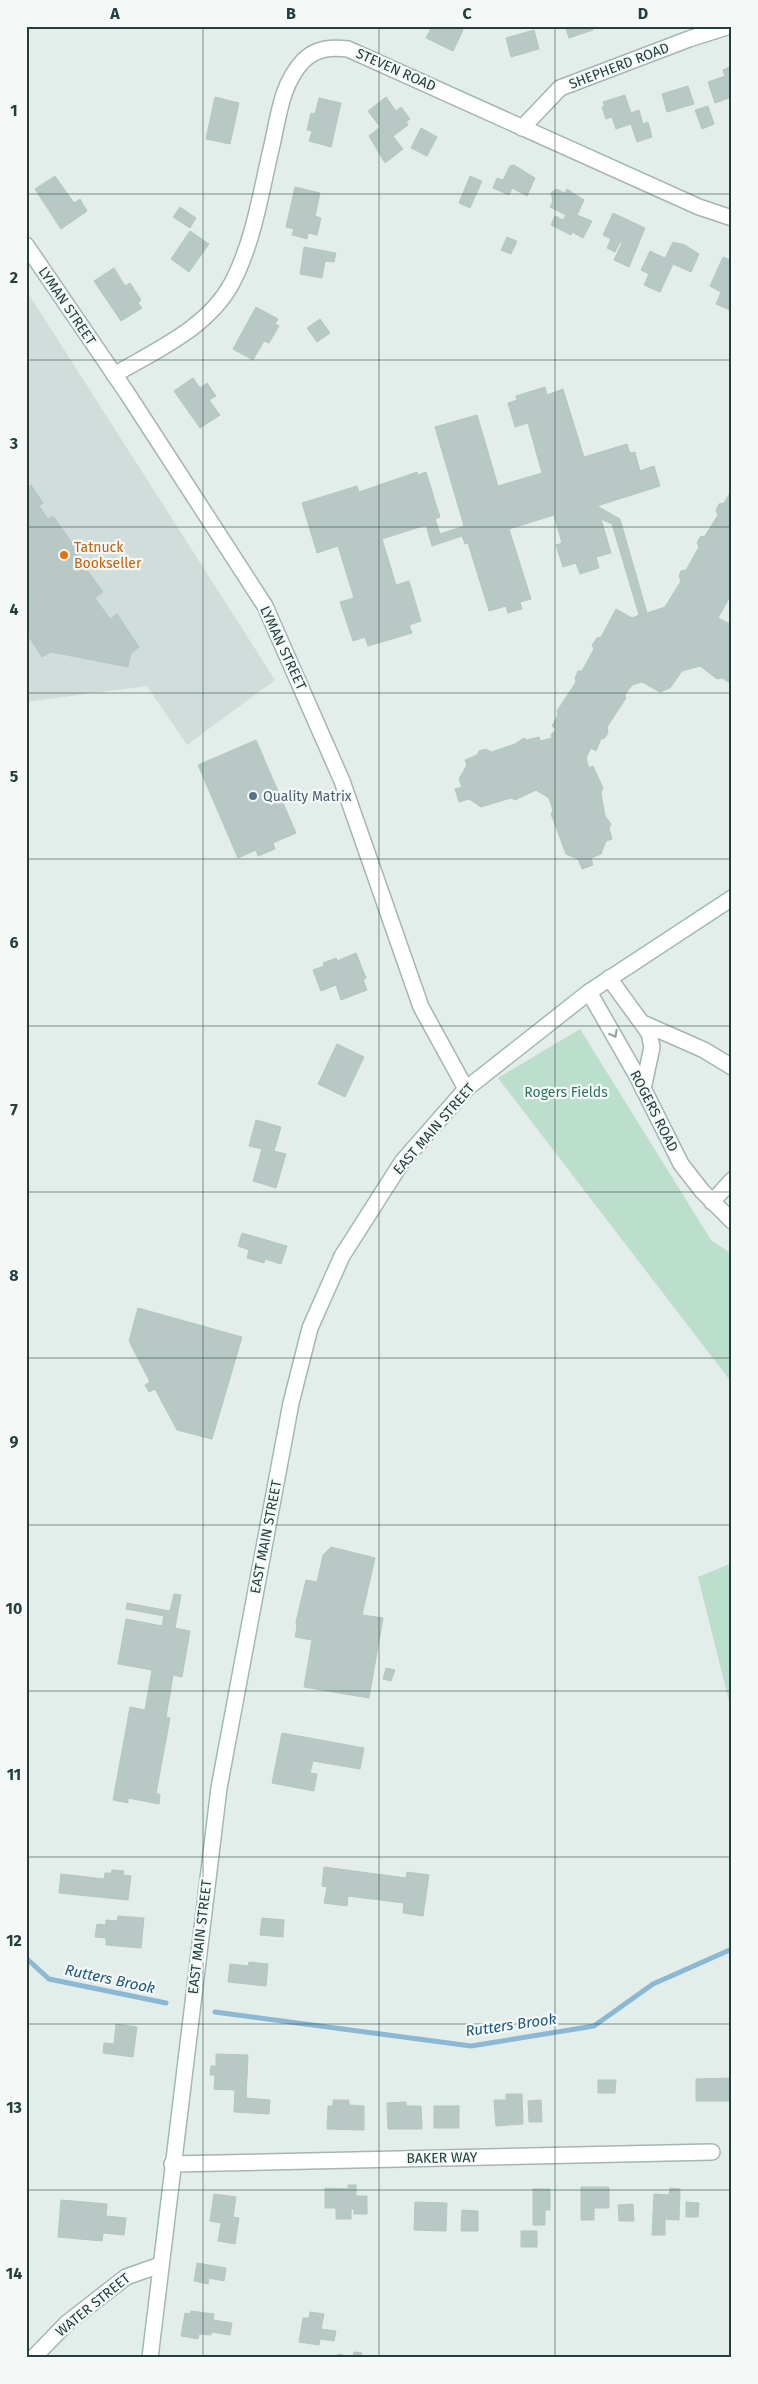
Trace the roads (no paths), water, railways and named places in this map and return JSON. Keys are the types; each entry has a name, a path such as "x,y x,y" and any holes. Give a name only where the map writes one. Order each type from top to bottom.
{"street":[{"name":"SHEPHERD ROAD","path":"522,128 560,88 689,39 730,26"},
{"name":"STEVEN ROAD","path":"114,375 188,331 214,310 232,283 252,229 285,88 304,60 318,51 332,47 348,49 699,207 732,218"},
{"name":"LYMAN STREET","path":"26,245 114,375 264,606 342,781 421,1007 466,1089"},
{"name":"EAST MAIN STREET","path":"150,2358 218,1788 291,1403 310,1328 342,1256 402,1162 466,1089 589,992 732,898"},
{"path":"609,978 632,1011 645,1024 649,1033 652,1047 643,1089"},
{"name":"ROGERS ROAD","path":"589,992 682,1164 712,1202 732,1222"},
{"path":"645,1024 704,1050 732,1067"},
{"path":"712,1202 732,1180"},
{"name":"BAKER WAY","path":"172,2164 712,2152"},
{"name":"WATER STREET","path":"33,2358 66,2323 126,2277 160,2265"}],"waterway":[{"name":"Rutters Brook","path":"215,2012 471,2046 594,2026 653,1984 732,1949"},
{"name":"Rutters Brook","path":"26,1958 49,1979 166,2003"}],"place":[{"name":"Tatnuck Bookseller","path":"64,555"},
{"name":"Quality Matrix","path":"253,796"}],"park label":[{"name":"Rogers Fields","path":"566,1092"}]}
